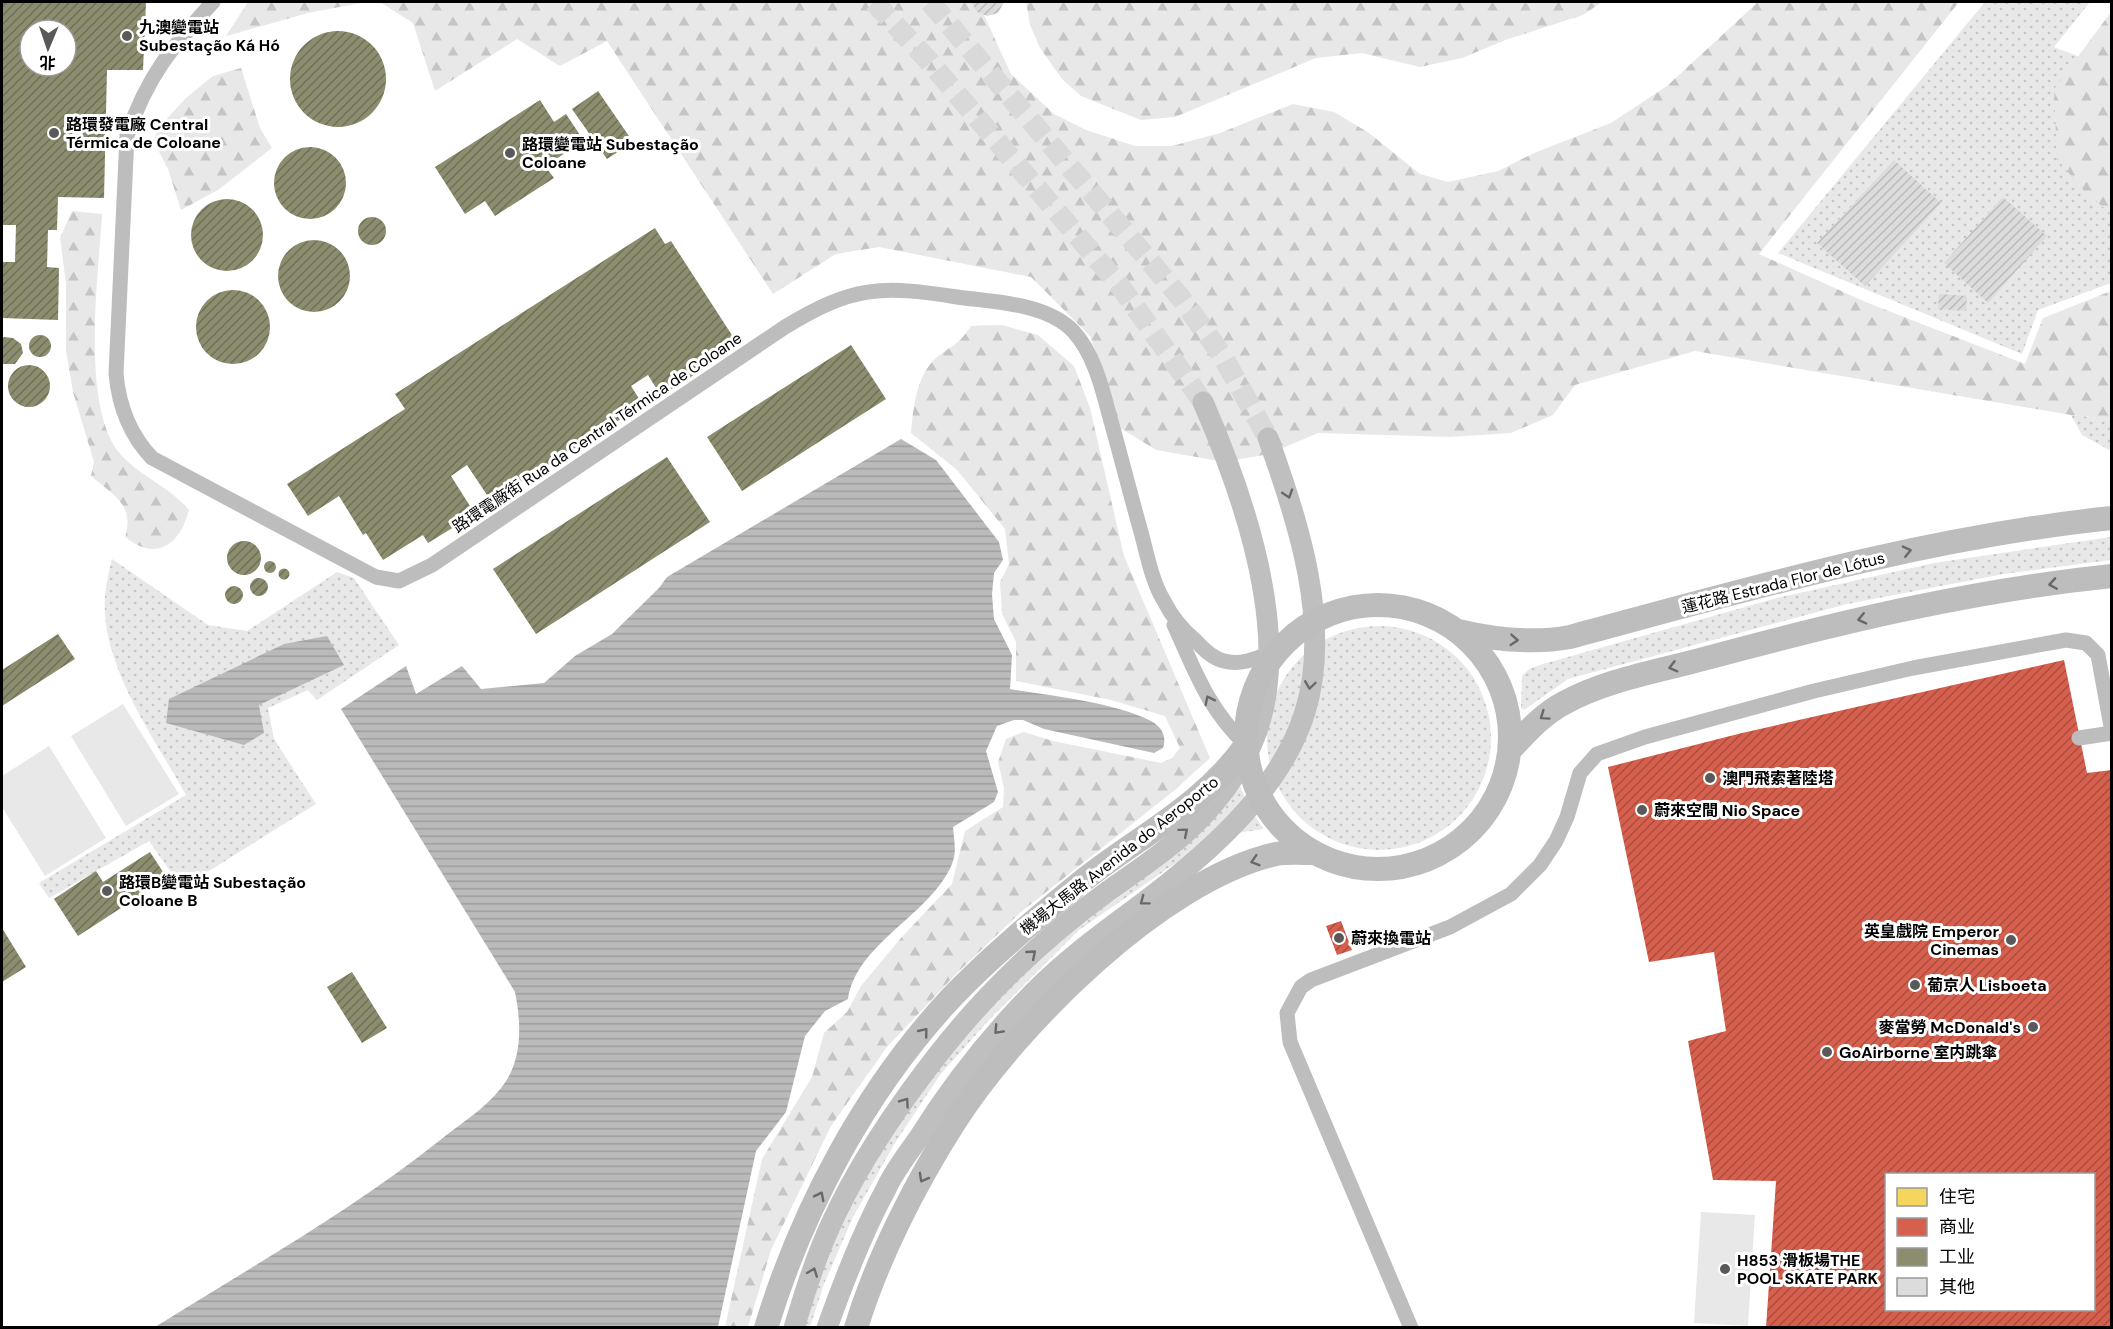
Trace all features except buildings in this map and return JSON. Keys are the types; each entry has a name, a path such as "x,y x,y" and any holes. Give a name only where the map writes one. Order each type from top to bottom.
{"main road":[{"path":"794,1328 831,1223 857,1173 931,1065 1013,970 1087,908 1148,863 1199,820 1230,782 1251,747 1259,723 1269,643 1264,600 1249,522 1221,443 1203,402"},
{"path":"826,1328 852,1261 887,1186 945,1096 984,1045 1036,990 1080,949 1177,876 1206,850 1267,785 1291,746 1305,712 1311,683 1314,637 1311,590 1289,497 1268,438"},
{"name":"蓮花路 Estrada Flor de Lótus","path":"1456,631 1484,637 1544,642 1580,635 1747,588 1954,541 2112,518"},
{"path":"1510,750 1536,723 1564,703 1605,685 1793,634 1931,603 2112,576"},
{"path":"1376,606 1395,606 1416,611 1456,631 1472,644 1500,685 1508,713 1510,750 1500,790 1478,824 1447,850 1410,866 1369,869 1329,861 1312,853 1276,823 1264,807 1250,774 1245,745 1255,691 1262,670 1276,651 1300,631 1343,611 1376,606"},
{"name":"機場大馬路 Avenida do Aeroporto","path":"766,1328 778,1288 809,1217 852,1134 894,1068 943,1008 1013,938 1084,880 1203,794 1229,769 1245,745"},
{"path":"856,1328 870,1283 903,1215 954,1122 1052,1000 1150,918 1199,886 1246,864 1277,854 1312,853"}],"street":[{"name":"路環電廠街 Rua da Central Térmica de Coloane","path":"213,2 165,56 137,105 127,136 116,374 118,392 131,431 152,458 376,577 399,581 432,565 808,312 837,298 857,293 884,289 918,291 1040,312 1059,320 1074,332 1086,351 1101,385 1147,553 1163,600 1189,635 1213,656 1238,663 1276,651"},
{"path":"1163,600 1211,706 1224,724 1245,745"},
{"path":"1411,1328 1290,1042 1287,1013 1292,999 1301,987 1322,975 1450,927 1510,894 1540,865 1556,841 1582,768 1597,754 1645,737 1814,691 1913,668 2066,640 2086,644 2098,655 2112,733 2079,738"}],"green space":[{"path":"248,2 366,2 308,13 226,36"},
{"path":"380,2 978,2 1011,74 1054,114 1086,130 1135,146 1172,146 1220,133 1293,104 1334,112 1369,133 1420,174 1448,182 1498,171 1534,153 1611,123 1667,86 1758,2 1959,2 1759,254 1868,303 2025,364 2043,318 2111,291 2111,419 2071,415 1695,351 1575,385 1553,415 1511,433 1450,437 1318,433 1269,454 1225,462 1156,450 1117,426 1111,395 1090,336 1031,277 879,247 836,254 773,294 607,41 560,66 517,39 435,91 413,23"},
{"path":"1026,2 1602,2 1583,15 1508,39 1462,58 1420,67 1362,53 1316,58 1175,117 1141,120 1081,96 1062,79 1040,48 1030,25"},
{"path":"1985,2 2090,2 2054,47 2111,69 2111,283 2038,310 2022,354 1778,253"},
{"path":"2111,12 2111,214 2082,189 2057,159 2054,89"},
{"path":"241,68 260,128 272,148 218,190 181,210 168,169 154,142 157,129 186,98 213,76"},
{"path":"72,211 102,214 96,304 96,375 100,407 109,435 122,456 174,495 189,510 180,532 173,541 156,549 136,544 125,537 127,516 124,508 114,495 91,476 94,462 73,392 66,351 66,284 60,238"},
{"path":"1002,325 1038,335 1074,366 1090,408 1124,556 1210,758 1175,790 1021,912 957,973 887,1047 831,1126 771,1250 748,1327 725,1327 762,1159 812,1077 824,1033 847,1012 861,986 900,939 952,884 965,831 1003,807 1004,788 998,762 1006,739 1024,732 1053,741 1161,763 1172,758 1180,748 1165,716 1111,700 1016,681 1016,642 1002,614 1000,582 1009,564 1005,529 957,470 911,433 917,393 929,365 958,341 971,326"},
{"path":"2071,415 2111,419 2111,451 2082,435"},
{"path":"2111,537 2111,560 2004,574 1847,604 1568,679 1524,710 1521,708 1522,676 1529,669 1543,664 1777,598 1934,563"},
{"path":"112,559 208,625 247,631 337,572 354,578 399,645 317,700 308,690 268,708 274,739 316,804 182,888 149,841 49,898 39,883 186,795 132,700 111,648 106,622 105,596"},
{"path":"1379,626 1422,635 1441,645 1458,659 1472,676 1482,695 1491,738 1482,781 1472,800 1458,817 1441,831 1422,841 1379,850 1336,841 1317,831 1300,817 1286,800 1276,781 1267,738 1276,695 1286,676 1300,659 1317,645 1336,635"},
{"path":"123,704 179,794 126,826 71,736"},
{"path":"49,746 106,838 45,876 2,807 2,776"},
{"path":"1239,783 1248,806 1264,829 1230,834 1199,847 1079,930 988,1021 940,1075 895,1143 853,1217 824,1284 810,1327 786,1328 927,1056 1175,834"},
{"name":"H853 滑板場THE POOL SKATE PARK","path":"1701,1212 1755,1215 1748,1326 1694,1323"}],"shaded area":[{"path":"901,439 936,460 999,542 1003,560 994,573 992,594 994,619 1012,655 1010,689 1082,700 1136,714 1158,726 1164,736 1164,744 1163,748 1154,753 1044,729 1023,720 1014,720 997,726 986,751 998,792 994,802 953,827 954,859 942,882 928,899 865,961 854,979 848,999 825,1011 805,1036 786,1112 756,1151 718,1327 155,1327 300,1238 405,1167 490,1100 504,1084 515,1062 519,1027 515,992 341,709 406,666 416,694 462,666 481,689 544,683 575,656 612,634 659,588 667,577"},
{"path":"327,636 344,665 259,705 264,733 244,745 166,723 169,699 284,644"}],"tunnel":[{"path":"874,2 927,59 1120,286 1203,402"},
{"path":"930,2 1180,297 1222,355 1268,438"}],"place":[{"name":"九澳變電站 Subestação Ká Hó","path":"127,36"},
{"name":"路環發電廠 Central Térmica de Coloane","path":"54,133"},
{"name":"路環變電站 Subestação Coloane","path":"510,153"},
{"name":"澳門飛索著陸塔","path":"1710,778"},
{"name":"蔚來空間 Nio Space","path":"1642,810"},
{"name":"路環B變電站 Subestação Coloane B","path":"107,891"},
{"name":"蔚來換電站","path":"1339,938"},
{"name":"英皇戲院 Emperor Cinemas","path":"2011,940"},
{"name":"葡京人 Lisboeta","path":"1915,985"},
{"name":"麥當勞 McDonald's","path":"2033,1027"},
{"name":"GoAirborne 室内跳傘","path":"1827,1052"},
{"name":"H853 滑板場THE POOL SKATE PARK","path":"1725,1269"}]}
